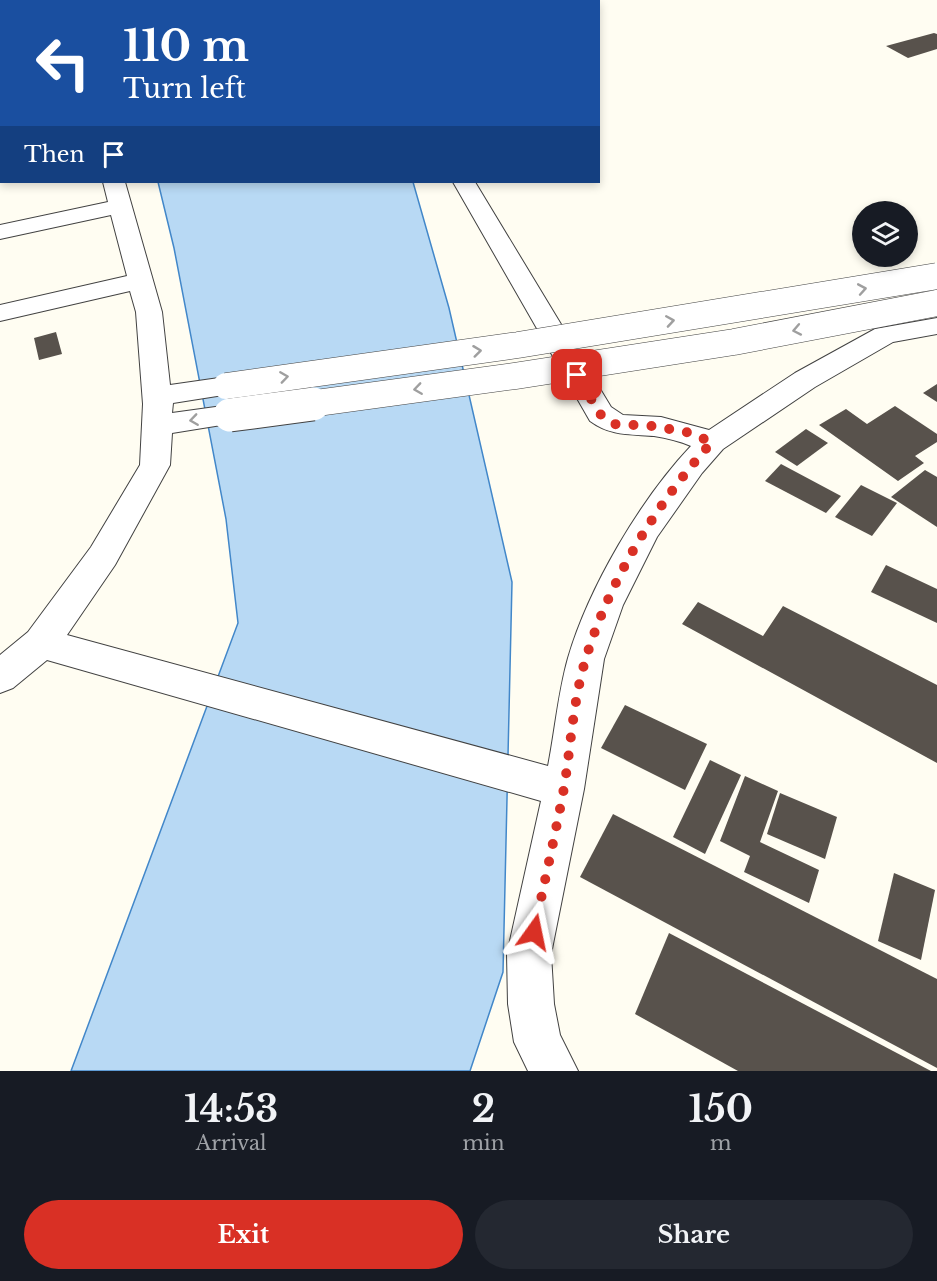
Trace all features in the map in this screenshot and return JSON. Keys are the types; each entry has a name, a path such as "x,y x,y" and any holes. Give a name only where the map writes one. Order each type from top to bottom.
{"street":[{"path":"465,183 600,414 613,424 653,426 686,432 712,442"},
{"path":"0,232 117,194 149,312 158,410 155,465 103,556 41,643 0,677"},
{"path":"158,410 226,386 518,345 937,276"},
{"path":"0,313 141,281"},
{"path":"158,410 230,415 515,376 734,342 937,303"},
{"path":"554,1071 538,1042 531,1004 529,954 564,789 586,658 606,604 644,531 691,465 712,442 805,380 885,335 937,326"},
{"path":"41,643 564,789"}],"water":[{"path":"158,183 413,183 449,308 512,582 503,972 470,1071 71,1071 238,623 226,519 174,248"}],"building":[{"path":"937,34 937,49 908,58 886,46"},
{"path":"56,332 62,354 39,360 34,338"},
{"path":"937,384 937,402 923,393"},
{"path":"895,406 937,434 937,442 915,456 924,463 898,481 819,425 846,409 867,424"},
{"path":"806,429 828,443 797,466 775,452"},
{"path":"781,464 841,496 826,513 765,481"},
{"path":"925,470 937,477 937,527 891,497"},
{"path":"861,485 897,503 872,536 835,517"},
{"path":"886,565 937,589 937,623 871,592"},
{"path":"698,602 763,636 783,606 937,685 937,763 682,624"},
{"path":"625,705 707,744 685,790 601,748"},
{"path":"710,760 741,775 705,854 673,837"},
{"path":"745,776 778,791 760,842 819,870 809,903 744,872 750,856 720,841"},
{"path":"780,793 837,817 825,859 767,834"},
{"path":"613,814 937,979 937,1068 580,877"},
{"path":"894,873 935,890 921,960 878,941"},
{"path":"669,933 931,1071 738,1071 635,1014"}],"route":[{"path":"534,932 564,789 575,709 586,658 606,604 644,531 691,465 712,442 686,432 653,426 613,424 600,414 577,375"}]}
